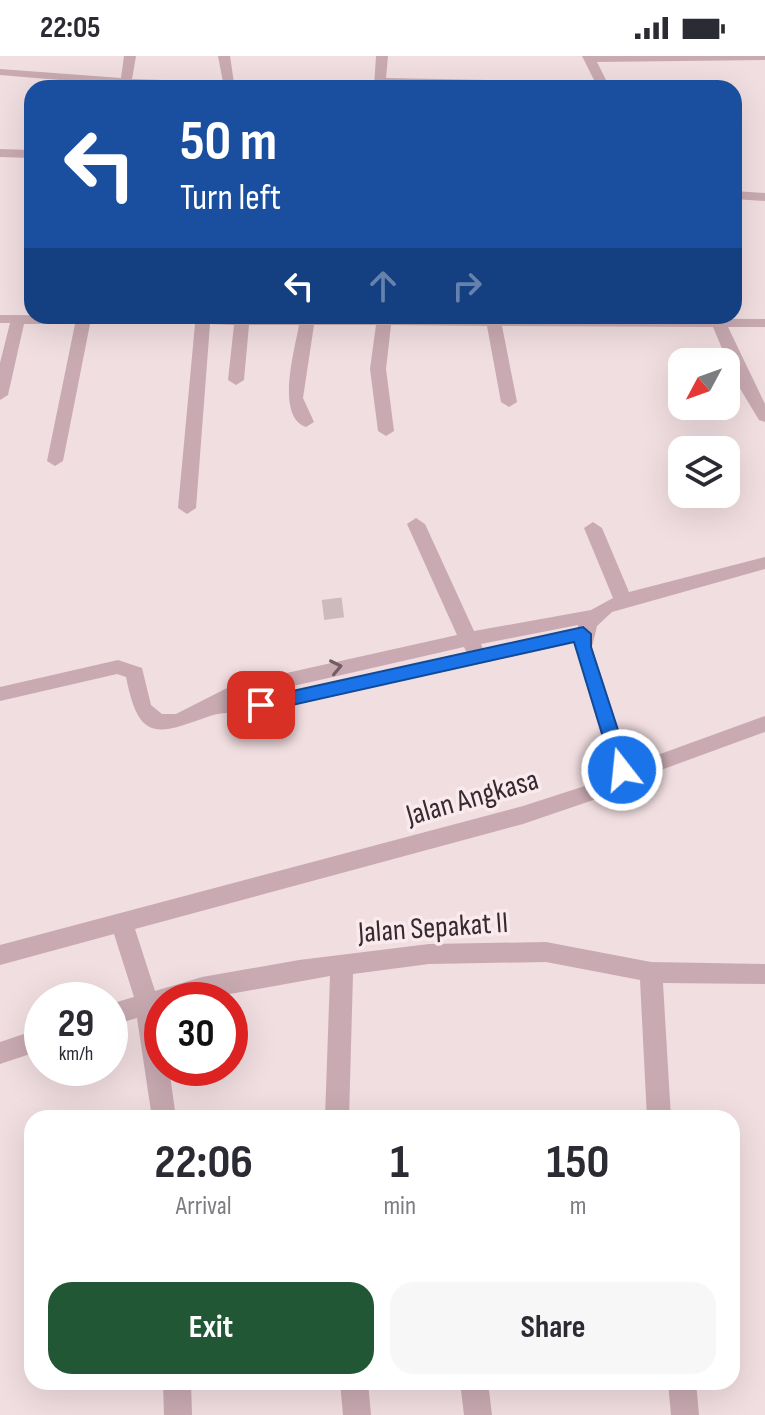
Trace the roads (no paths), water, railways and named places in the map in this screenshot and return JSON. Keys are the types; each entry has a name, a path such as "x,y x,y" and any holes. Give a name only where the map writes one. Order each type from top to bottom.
{"street":[{"path":"127,80 130,56"},
{"path":"224,56 228,80"},
{"path":"381,80 382,56"},
{"path":"600,80 589,58 765,57"},
{"path":"0,72 46,70 99,80"},
{"path":"0,153 24,154"},
{"path":"742,196 765,197"},
{"path":"0,319 24,319"},
{"path":"0,395 18,319"},
{"path":"742,321 765,323"},
{"path":"55,461 89,324"},
{"path":"187,508 202,324"},
{"path":"236,380 242,324"},
{"path":"306,422 295,398 307,324"},
{"path":"386,431 378,369 393,324"},
{"path":"494,324 509,402"},
{"path":"719,324 744,382 765,417"},
{"path":"416,524 443,589 474,648"},
{"path":"593,528 624,601"},
{"path":"0,694 105,667 118,667 135,673 142,709 158,721 177,721 210,708 261,705 474,648 588,625 624,601 765,563"},
{"path":"588,625 583,647 622,770 607,782"},
{"name":"Jalan Angkasa","path":"0,955 523,815 598,790 607,782 765,724"},
{"path":"122,924 144,994"},
{"name":"Jalan Sepakat II","path":"237,982 429,954 546,952 651,972 765,974"},
{"path":"337,1110 342,966"},
{"path":"651,972 659,1110"},
{"path":"0,1053 24,1045"},
{"path":"159,1086 163,1110"},
{"path":"177,1390 178,1415"},
{"path":"355,1390 357,1415"},
{"path":"475,1390 478,1415"},
{"path":"683,1390 685,1415"}],"tunnel":[{"path":"323,610 346,607"}]}
